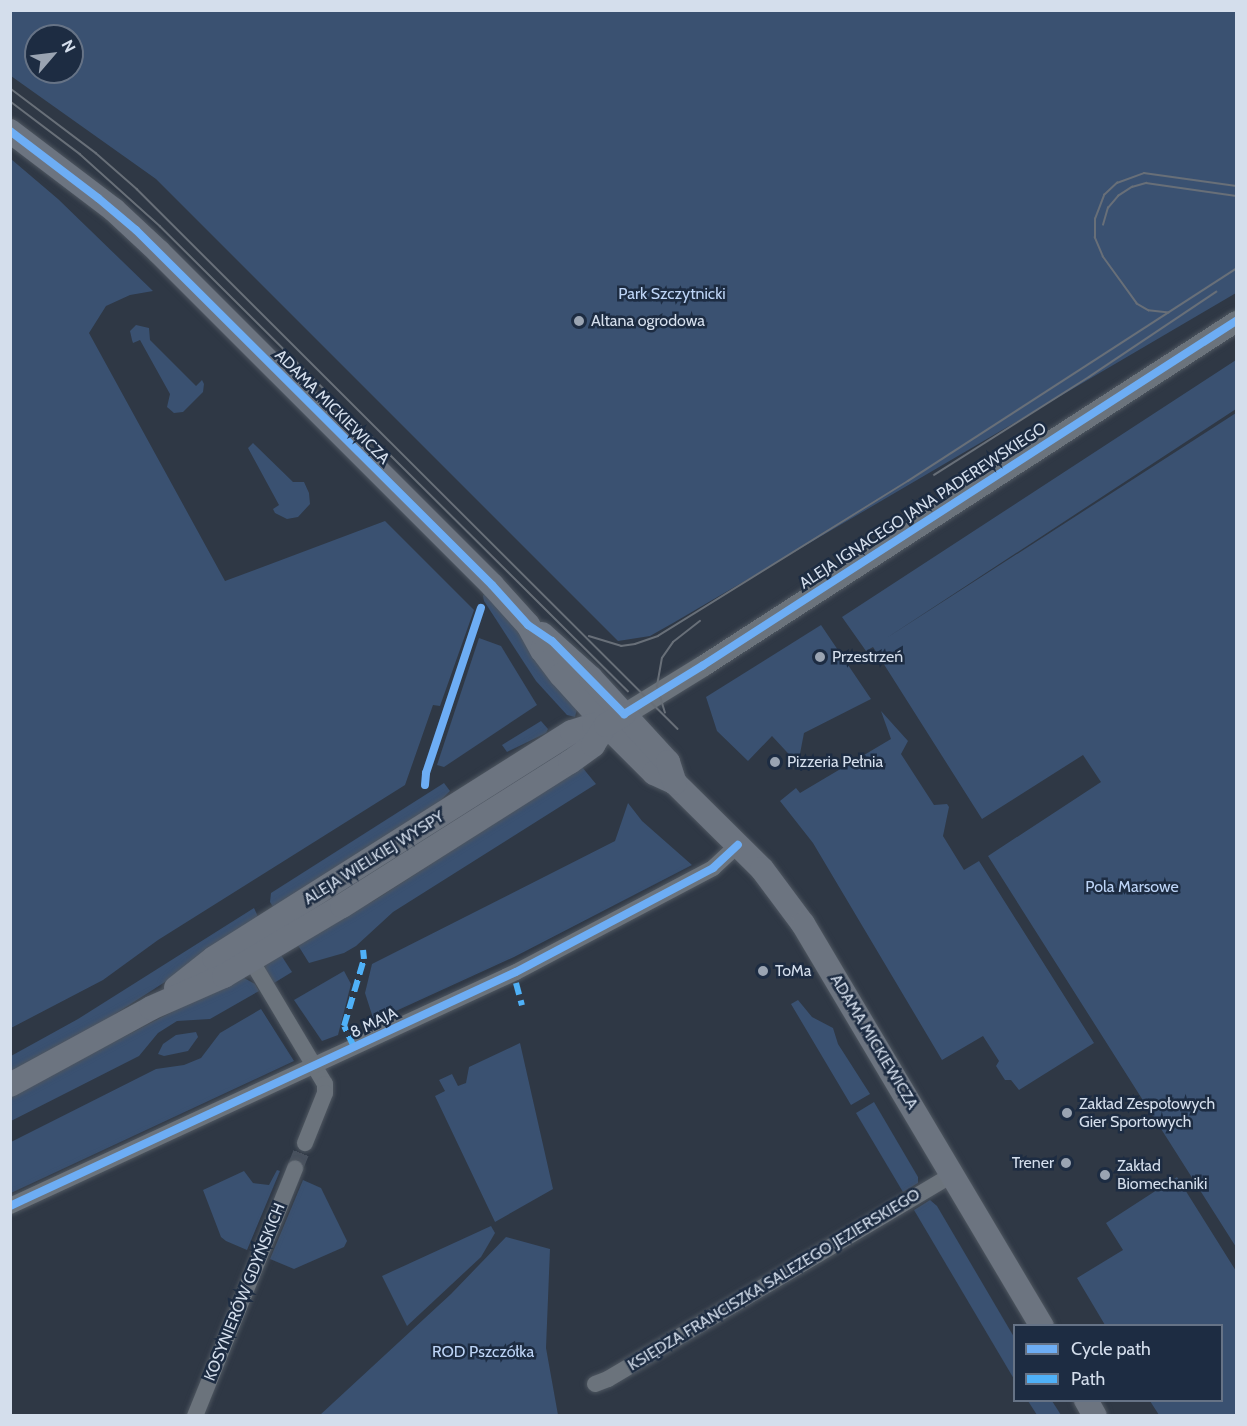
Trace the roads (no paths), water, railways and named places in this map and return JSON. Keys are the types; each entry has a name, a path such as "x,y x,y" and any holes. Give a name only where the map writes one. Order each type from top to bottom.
{"main road":[{"name":"ADAMA MICKIEWICZA","path":"10,131 136,230 492,585 528,624 542,650 561,675 615,719 654,773 675,783 779,889 803,924 1041,1324"},
{"name":"ALEJA WIELKIEJ WYSPY","path":"10,1084 151,1008 224,976 370,889 570,762 592,745 615,719"},
{"name":"ALEJA WIELKIEJ WYSPY","path":"151,1008 214,957 572,732 615,719"},
{"path":"1087,1402 1095,1416"}],"street":[{"name":"ALEJA IGNACEGO JANA PADEREWSKIEGO","path":"615,719 702,666 1236,321"},
{"name":"8 MAJA","path":"10,1206 516,972 713,868 738,845"},
{"path":"251,960 325,1084 325,1093 305,1143"},
{"name":"KOSYNIERÓW GDYŃSKICH","path":"195,1416 295,1168"},
{"name":"KSIĘDZA FRANCISZKA SALEZEGO JEZIERSKIEGO","path":"595,1384 608,1379 953,1174"}],"tunnel":[{"path":"295,1168 305,1143"}],"tram line":[{"path":"10,88 96,153 137,189 678,729"},
{"path":"10,101 80,154 160,226 628,691"},
{"path":"1169,313 1149,311 1137,304 1103,257 1095,238 1095,219 1104,195 1117,183 1144,173 1236,186"},
{"path":"1103,225 1108,208 1118,196 1132,187 1146,183 1236,196"},
{"path":"589,636 621,646 658,636 908,481 1236,269"},
{"path":"934,475 1089,377 1216,292"},
{"path":"665,713 657,686 662,658 673,642 700,621"}],"place":[{"name":"Altana ogrodowa","path":"579,321"},
{"name":"Przestrzeń","path":"820,657"},
{"name":"Pizzeria Pełnia","path":"775,762"},
{"name":"ToMa","path":"763,971"},
{"name":"Zakład Zespołowych Gier Sportowych","path":"1067,1113"},
{"name":"Trener","path":"1066,1163"},
{"name":"Zakład Biomechaniki","path":"1105,1175"}],"park label":[{"name":"Park Szczytnicki","path":"672,294"},
{"name":"Pola Marsowe","path":"1132,887"},
{"name":"ROD Pszczółka","path":"483,1352"}]}
